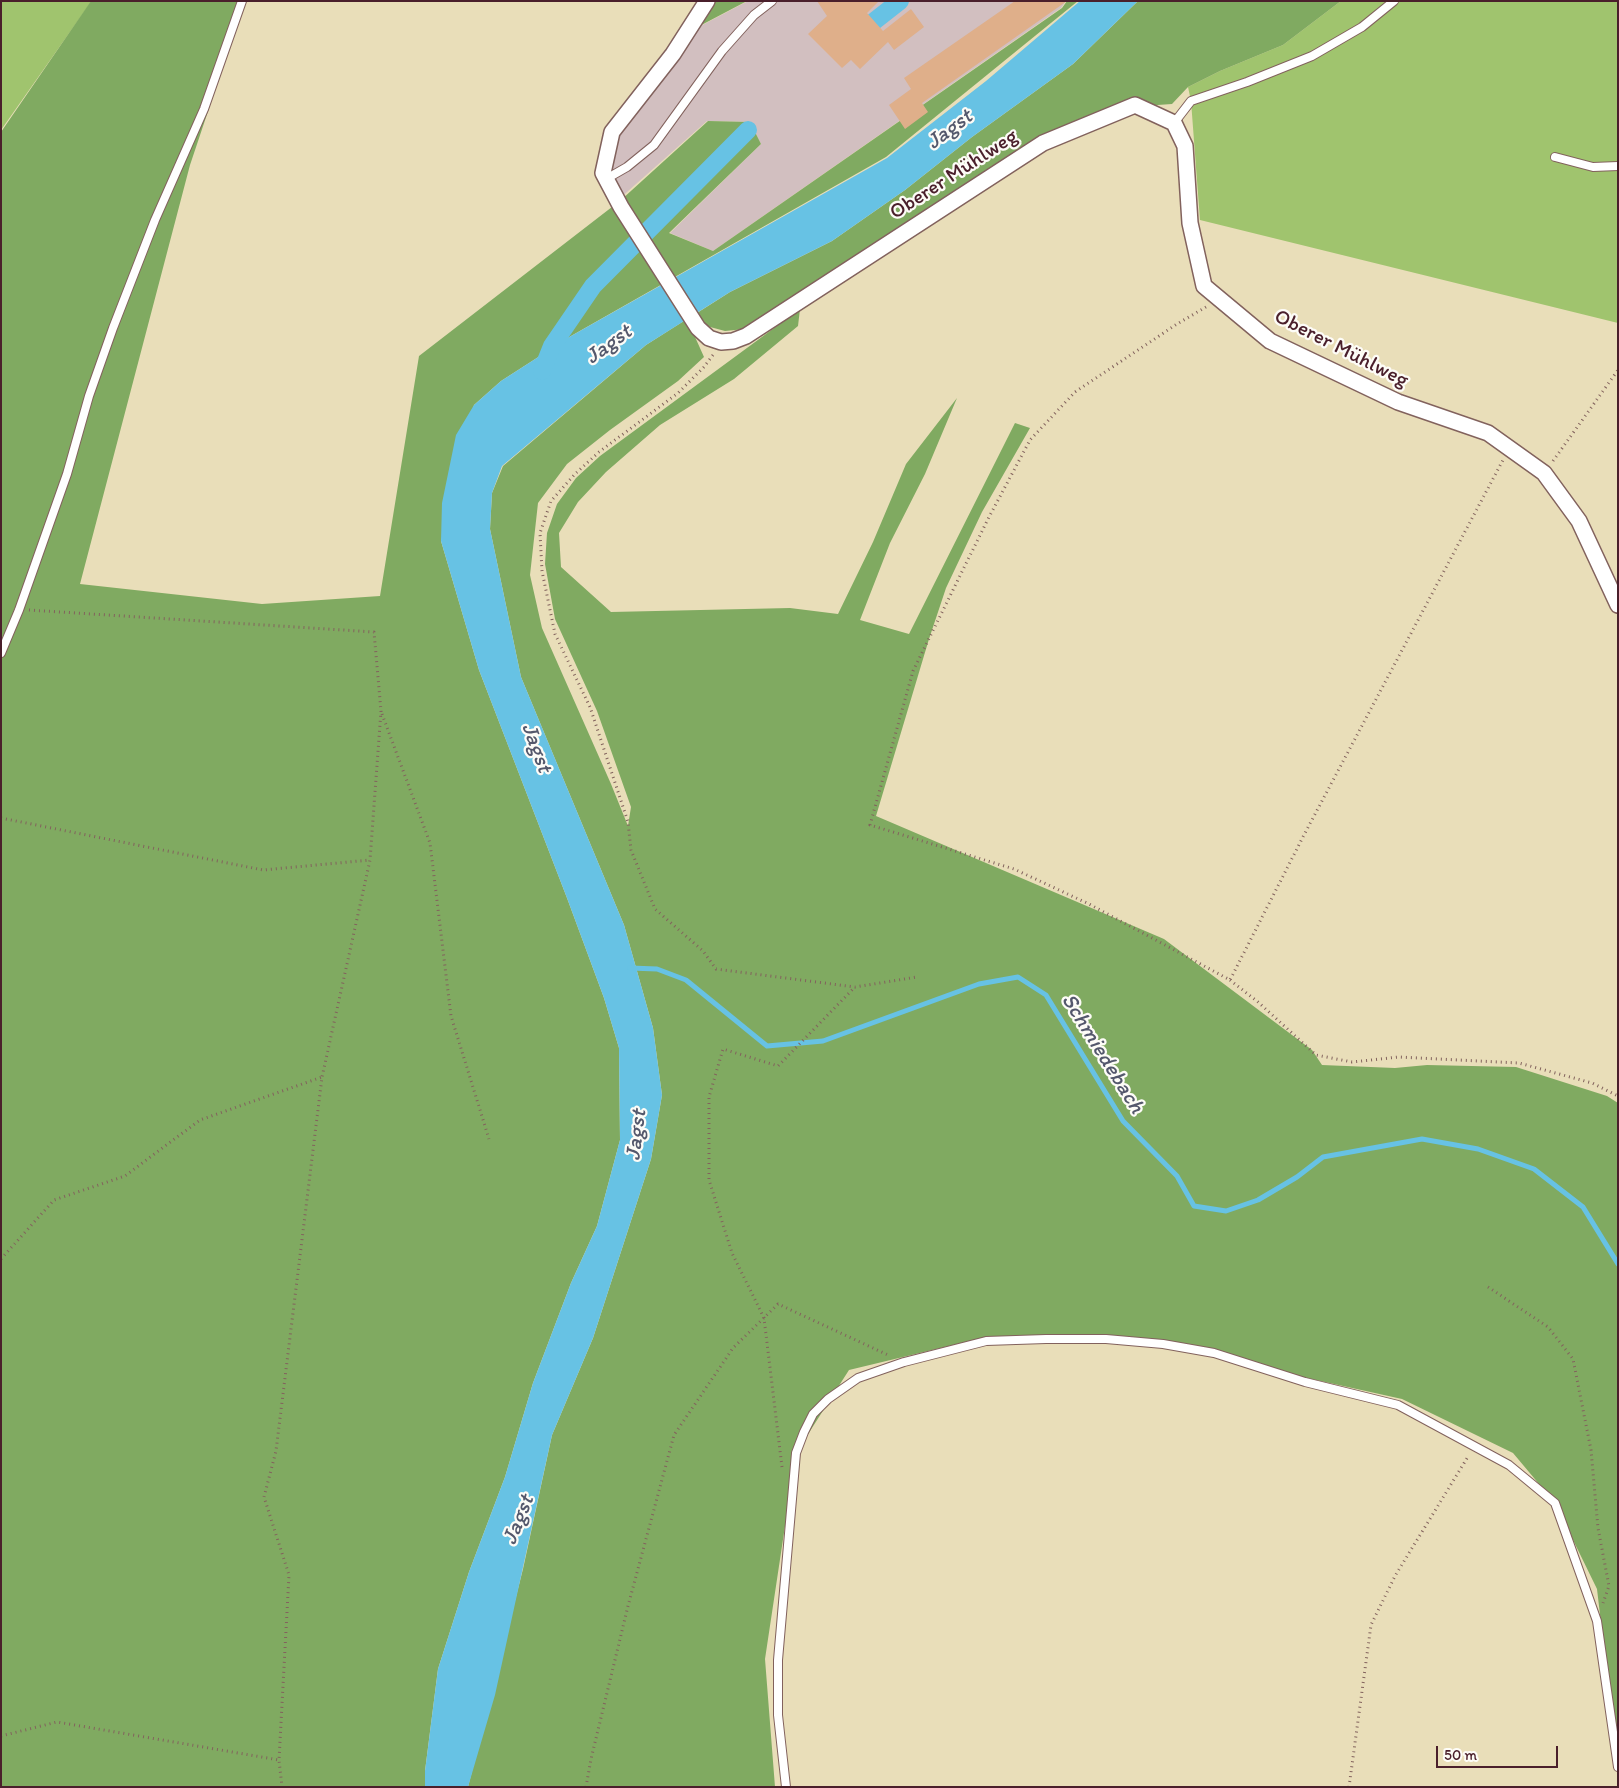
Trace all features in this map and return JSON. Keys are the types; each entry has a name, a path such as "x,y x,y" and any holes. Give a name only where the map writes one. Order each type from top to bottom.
{"street":[{"path":"707,1 674,54 612,132 604,173 621,207 698,328 709,338 722,342"},
{"name":"Oberer Mühlweg","path":"722,342 733,341 746,336 1043,143 1135,105 1174,123 1186,146 1190,223 1204,286 1270,341 1398,402 1488,433 1544,473 1579,521 1618,605"}],"lane":[{"path":"1,653 19,610 67,474 89,396 113,328 155,220 204,109 242,1"},
{"path":"606,179 627,167 654,145 722,51 754,15 772,1"},
{"path":"1174,123 1192,101 1247,82 1312,56 1362,27 1394,1"},
{"path":"1555,157 1593,167 1618,166"},
{"path":"786,1787 778,1714 778,1660 796,1453 804,1432 813,1414 828,1399 858,1378 904,1362 986,1341 1106,1339 1163,1344 1214,1353 1306,1382 1398,1405 1509,1465 1555,1503 1597,1620 1618,1767"}],"path":[{"path":"1220,299 1177,324 1075,392 1030,440 988,519 913,671 870,825 1014,869 1090,904 1230,980 1258,1002 1316,1055 1352,1062 1398,1057 1519,1063 1592,1083 1618,1096"},
{"path":"722,342 704,367 678,393 599,452 575,474 551,501 540,533 542,571 555,634 590,707 628,822 631,850 655,909 703,951 716,969 855,987 917,977"},
{"path":"1544,473 1618,370"},
{"path":"1230,980 1305,833 1510,448"},
{"path":"19,610 374,632 381,711 370,860 322,1076 276,1452 264,1497 289,1575 278,1760 282,1787"},
{"path":"381,711 430,843 451,1016 489,1140"},
{"path":"1,818 263,870 370,860"},
{"path":"783,1476 764,1318 732,1253 709,1180 709,1097 723,1049 778,1066 855,987"},
{"path":"1,1259 54,1200 125,1176 200,1120 322,1076"},
{"path":"1488,1287 1548,1327 1574,1359 1591,1450 1598,1528 1609,1586 1597,1620"},
{"path":"586,1787 628,1606 674,1435 733,1348 778,1304 904,1362"},
{"path":"1349,1787 1371,1625 1395,1576 1475,1446"},
{"path":"1,1736 57,1722 278,1760"}],"shaded area":[{"path":"748,1 1066,1 1061,8 713,251 670,233 761,144 750,122 707,121 618,200 604,173 613,132 689,32"}],"green space":[{"path":"1,1 91,2 1,130"},
{"path":"91,1 245,1 190,165 80,584 262,604 380,596 419,356 621,200 708,121 750,122 761,144 669,233 713,251 1062,8 1067,1 1078,1 886,157 571,336 501,381 474,405 441,541 479,670 567,898 604,998 619,1048 620,1140 597,1226 571,1283 533,1383 505,1477 469,1572 438,1669 425,1771 425,1787 1,1787 1,132"},
{"path":"709,1 747,1 690,31"},
{"path":"1138,1 1341,1 1283,45 1220,71 1188,87 1172,104 1114,108 745,329 725,331 710,327 702,322 697,313 730,292 832,241 905,190 972,137 1073,64"},
{"path":"1341,1 1618,1 1618,323 1200,220 1191,101 1188,87 1220,71 1283,45"},
{"path":"800,309 798,326 734,379 660,425 606,472 578,502 559,533 561,567 611,612 790,608 838,614 873,542 906,464 957,398 925,474 890,543 860,620 909,634 1015,423 1030,428 982,512 946,588 876,816 1164,939 1312,1050 1322,1065 1395,1068 1427,1065 1516,1067 1607,1096 1618,1103 1618,1736 1608,1683 1597,1589 1555,1503 1513,1453 1402,1399 1126,1338 986,1337 849,1370 796,1453 765,1659 775,1787 468,1787 523,1569 552,1435 593,1338 651,1159 662,1095 653,1028 624,925 521,677 490,529 492,493 503,466 646,345 687,319 704,357 678,381 567,464 538,503 530,575 542,628 628,826 631,807 597,711 555,619 545,564 547,533 557,504 576,478 600,456"}],"water":[{"name":"Jagst","path":"1080,1 1138,1 1073,64 972,137 905,190 832,241 730,292 646,345 502,466 492,493 490,529 521,677 624,925 653,1028 662,1095 651,1159 593,1338 552,1435 495,1695 468,1787 425,1787 425,1771 438,1669 469,1572 505,1477 533,1383 571,1283 597,1226 620,1140 619,1048 604,998 567,898 479,670 441,541 442,503 456,435 474,405 501,381 571,336 887,158 986,81"}],"building":[{"path":"817,1 879,1 867,13 883,31 911,9 924,27 894,50 888,42 860,69 851,60 842,68 808,34 827,16"},
{"path":"1015,1 1067,1 922,103 928,112 905,129 889,105 911,89 904,78"}],"waterway":[{"path":"863,30 900,1"},
{"path":"542,371 552,346 593,286 748,130"},
{"name":"Schmiedebach","path":"630,968 657,969 686,980 767,1046 823,1041 979,984 1018,977 1046,995 1123,1121 1177,1176 1194,1206 1226,1211 1258,1200 1297,1177 1323,1157 1422,1139 1478,1149 1534,1169 1583,1207 1618,1264"}]}
